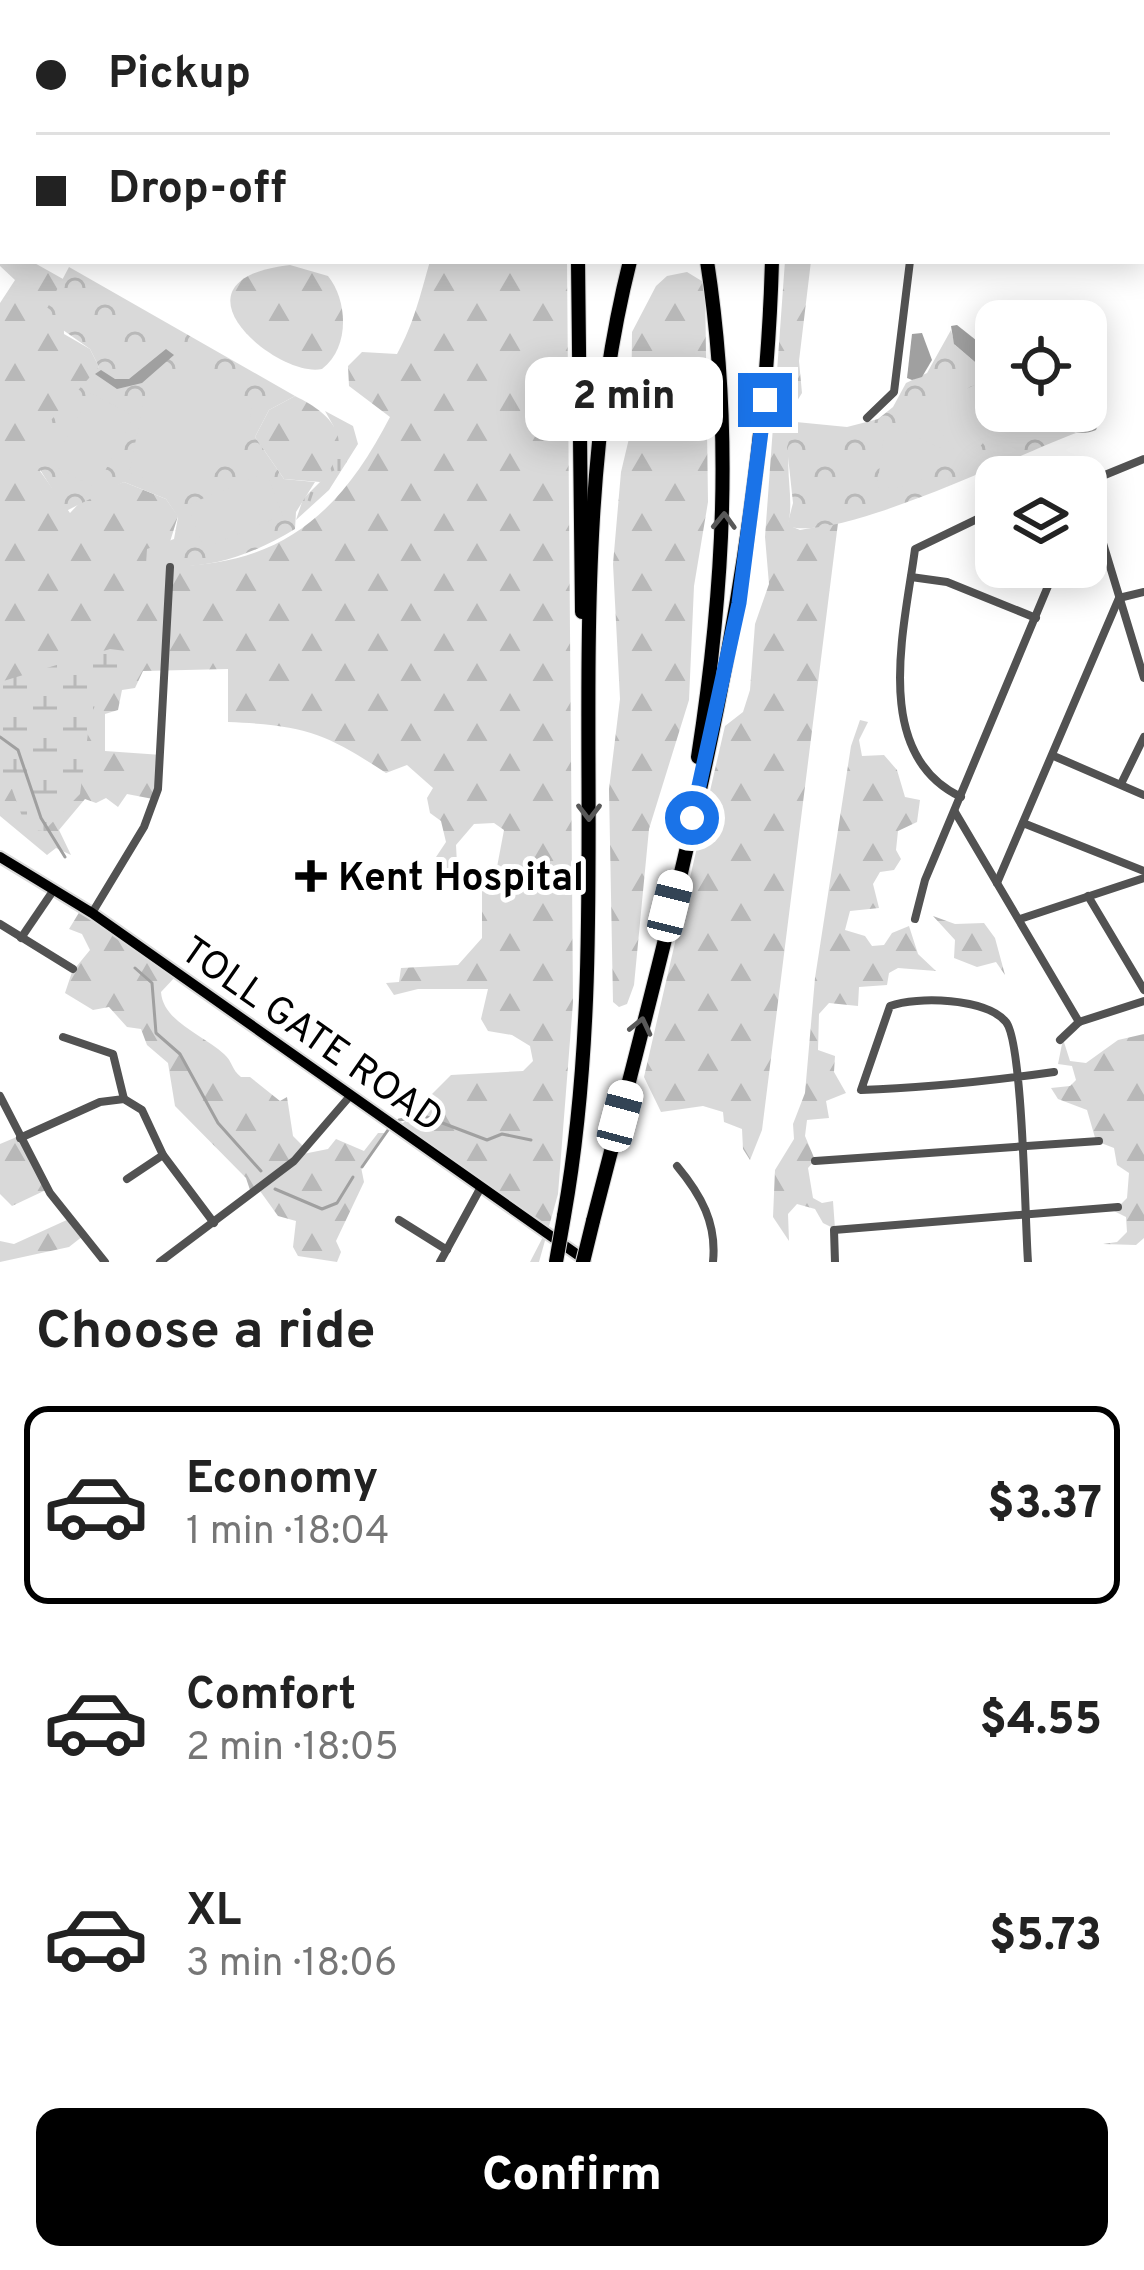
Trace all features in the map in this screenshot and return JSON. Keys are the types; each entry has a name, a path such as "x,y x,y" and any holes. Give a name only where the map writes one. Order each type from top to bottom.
{"highway":[{"path":"578,264 580,579 589,695"},
{"path":"556,1262 587,1034 589,695 598,457 630,264"},
{"path":"685,845 715,645 724,527 722,393 707,264"},
{"path":"586,1262 592,1221 685,845 746,558 773,264"}],"main road":[{"name":"TOLL GATE ROAD","path":"0,857 92,914 586,1262"}],"street":[{"path":"867,418 894,392 910,264"},
{"path":"1107,474 1144,459"},
{"path":"961,796 938,784 902,717 899,681 915,549 975,519"},
{"path":"1107,559 1144,678"},
{"path":"92,914 144,827 158,789 170,567"},
{"path":"911,577 947,582 1036,618"},
{"path":"915,919 925,880 1048,588"},
{"path":"1119,598 1144,592"},
{"path":"997,883 1056,757 1119,598"},
{"path":"1121,784 1144,737"},
{"path":"1056,757 1144,795"},
{"path":"955,812 1079,1022"},
{"path":"1023,823 1144,874"},
{"path":"1020,919 1144,874"},
{"path":"21,938 53,891"},
{"path":"1088,896 1144,990"},
{"path":"0,924 73,969"},
{"path":"1060,1040 1079,1022 1144,1000"},
{"path":"1028,1262 1016,1077 1011,1033 994,1013 979,1006 890,1006 861,1090 1016,1077 1054,1072"},
{"path":"63,1037 113,1054 124,1099"},
{"path":"0,1096 50,1193 105,1262"},
{"path":"160,1262 304,1151 350,1096"},
{"path":"20,1138 100,1102 124,1099 142,1110 163,1155 214,1223"},
{"path":"815,1161 1100,1141"},
{"path":"128,1179 163,1155"},
{"path":"677,1166 698,1192 713,1228 712,1262"},
{"path":"440,1262 481,1187"},
{"path":"835,1262 834,1230 1118,1207"},
{"path":"399,1220 447,1250"}],"green space":[{"path":"36,264 63,279 64,334 90,349 99,367 40,471 70,513 85,497 124,482 166,499 178,516 169,545 169,566 244,556 276,544 304,527 351,480 390,417 349,386 348,366 362,352 397,354 429,264 567,264 573,1002 558,1194 539,1262 530,1262 545,1233 398,1128 451,1075 523,1071 533,1061 530,1046 512,1035 488,1031 481,1019 488,989 418,989 394,995 386,983 399,982 401,968 458,965 482,938 482,891 497,867 504,830 494,823 474,824 456,845 457,864 451,872 436,857 446,842 441,821 430,813 427,798 433,788 407,765 386,773 315,734 228,722 228,669 143,671 135,688 122,690 118,710 105,714 105,751 162,755 153,799 127,794 118,807 106,798 96,803 85,799 59,830 71,855 56,848 47,855 0,816 0,303 15,280 0,266"},
{"path":"785,264 811,264 799,361 802,393 792,409 797,429 789,453 788,525 800,530 838,523 762,1130 750,1160 743,1149 742,1129 724,1122 723,1112 703,1106 661,1112 644,1077 725,726 743,712 750,690 755,624 769,584 765,537"},
{"path":"290,265 328,276 339,298 341,337 322,369 280,359 240,326 231,307 234,289 252,274"},
{"path":"69,267 295,396 269,410 255,437 284,479 315,482 296,512 295,529 224,560 166,566 146,564 147,549 174,539 178,517 166,499 124,482 66,511 32,457 42,430 99,367 90,349 43,316"},
{"path":"687,272 705,283 708,502 694,586 689,700 649,829 634,985 627,1004 619,1007 613,1002 609,789 620,699 613,564 621,472 631,430 632,332 656,286 667,276"},
{"path":"951,330 955,345 975,362 975,432 1076,433 1021,456 975,456 975,475 886,510 812,528 787,526 793,503 787,447 796,422 847,427 878,419 893,407 906,383 927,373"},
{"path":"157,371 253,403 246,436 212,477 162,485 129,473 149,376"},
{"path":"975,385 975,432 988,435 963,460 926,413 929,406"},
{"path":"91,393 134,416 96,488 52,465"},
{"path":"295,396 330,421 339,442 331,468 320,482 284,479 255,437 269,410"},
{"path":"325,411 353,426 358,444 329,490 296,520 303,499 320,482 334,427"},
{"path":"891,425 945,450 934,469 918,481 877,487 885,429"},
{"path":"266,473 283,515 204,548 187,505"},
{"path":"110,649 126,651 129,660 100,693 90,718 80,794 44,831 27,830 12,789 0,788 0,682"},
{"path":"860,720 868,722 859,740 862,756 884,755 897,770 905,797 920,800 917,822 898,831 896,850 901,859 894,870 880,872 873,884 879,908 850,911 845,930 865,936 872,946 884,945 892,933 909,926 918,954 936,971 898,968 889,973 887,985 859,987 858,1006 829,1003 819,1014 818,1050 835,1056 834,1072 846,1093 826,1101 829,1118 807,1120 805,1136 815,1160 808,1168 813,1198 822,1203 833,1201 835,1229 823,1223 815,1209 797,1204 788,1214 789,1241 773,1217 775,1170 794,1139 793,1124 805,1093 815,978 851,746"},
{"path":"80,911 176,976 161,992 169,1012 224,1054 241,1077 250,1077 280,1101 287,1097 293,1136 306,1149 303,1154 328,1149 336,1139 364,1151 378,1133 386,1133 361,1167 364,1182 336,1241 341,1252 337,1262 298,1256 293,1247 296,1221 278,1216 260,1191 252,1196 246,1178 175,1106 168,1063 147,1045 141,1029 127,1027 109,1007 93,1010 65,993 72,972 90,950 82,934 69,929"},
{"path":"933,916 955,924 984,923 995,938 1005,975 996,962 977,967 954,958 955,940"},
{"path":"1144,1034 1144,1238 1136,1245 1103,1244 1117,1242 1127,1232 1126,1217 1114,1211 1127,1198 1129,1173 1117,1165 1114,1148 1096,1141 1087,1110 1058,1099 1051,1088 1070,1086 1076,1080 1072,1066 1058,1064 1063,1039 1070,1061 1086,1063 1118,1040"},
{"path":"19,1136 48,1189 12,1206 0,1194 0,1144"},
{"path":"69,1219 83,1236 69,1247 0,1262 0,1241 14,1244"}],"shaded area":[{"path":"957,325 975,339 975,362 954,344 951,326"},
{"path":"922,333 932,360 922,377 912,380 907,378 912,334"},
{"path":"166,349 174,355 142,383 117,389 95,374 101,370 115,379 129,379"}],"waterway":[{"path":"0,737 18,750 41,818 65,857"},
{"path":"135,968 152,983 156,1033 180,1054 218,1123 261,1171"},
{"path":"399,1120 424,1116 487,1140 502,1134 531,1140"},
{"path":"362,1167 388,1130"},
{"path":"275,1189 322,1209 337,1203 353,1177"}],"place":[{"name":"Kent Hospital","path":"311,876"}],"route":[{"path":"692,818 739,603 765,400"}]}
